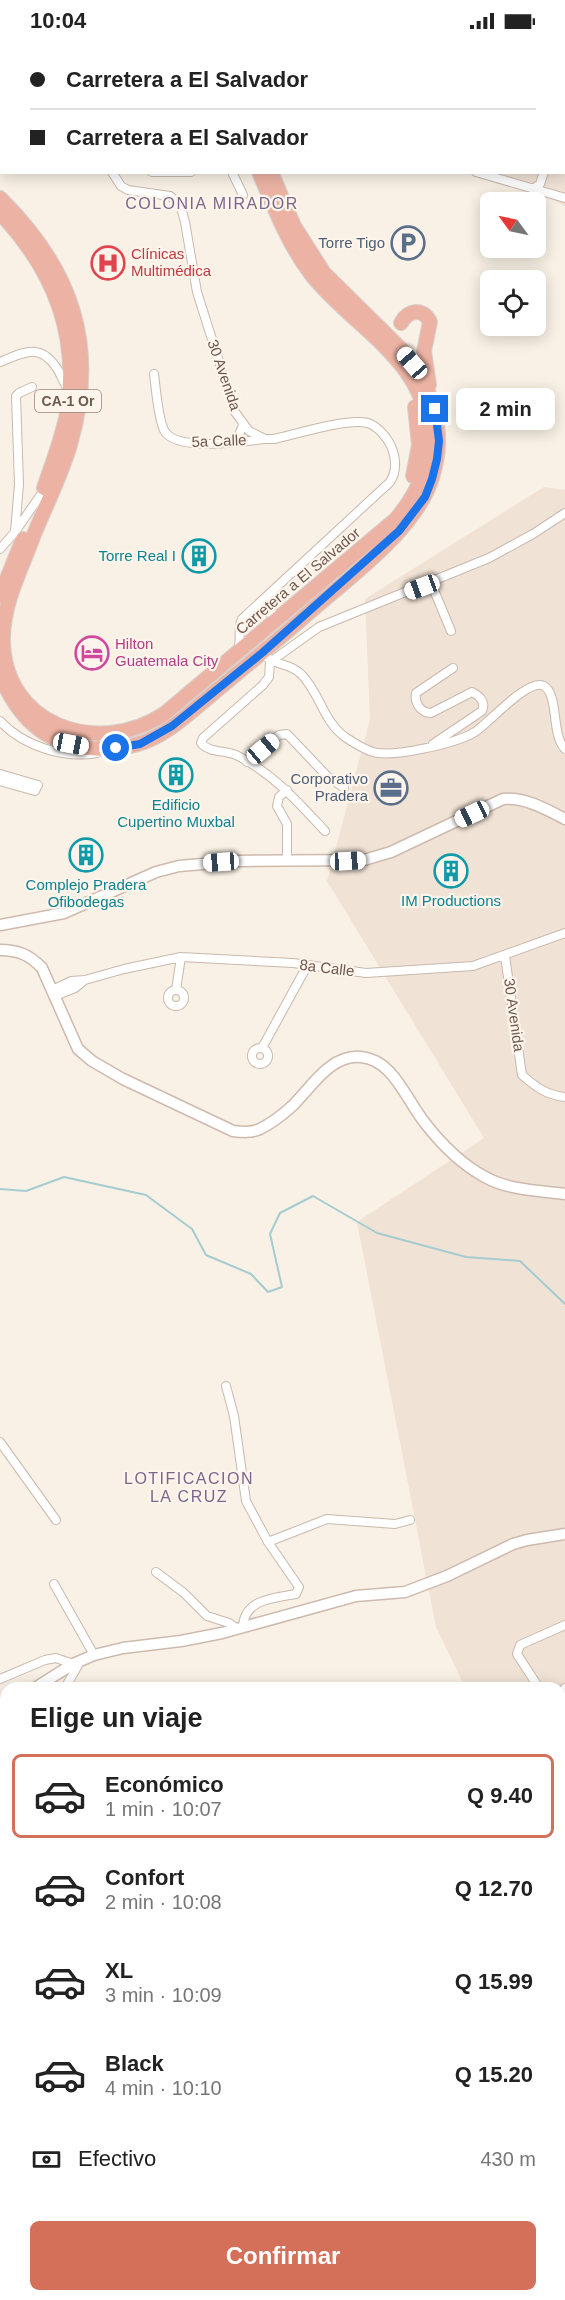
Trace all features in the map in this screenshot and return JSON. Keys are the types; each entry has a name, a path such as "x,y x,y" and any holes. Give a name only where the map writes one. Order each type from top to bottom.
{"highway":[{"name":"Carretera a El Salvador","path":"0,198 29,229 55,266 66,288 76,321 81,361 78,406 69,446 12,589 4,621 4,654 17,690 36,711 56,724 84,733 101,734 136,729 164,714 236,655 396,519 407,507 419,485 427,461 428,425 416,387 403,365 335,301 311,274 290,239 260,174"},
{"name":"Carretera a El Salvador","path":"0,674 14,703 30,722 45,734 60,741 104,749 140,744 172,726 266,657 399,531 425,497 437,459 439,441 435,409 429,393 403,351 324,273 294,226 272,174"},
{"name":"CA-1 Or","path":"0,213 36,256 56,293 65,324 64,371 68,388 63,429 42,493 0,596"},
{"path":"401,324 407,315 416,312 424,314 430,322 424,351 429,393"},
{"path":"355,554 396,509 406,494 417,463 419,430 416,412 400,371"}],"main road":[{"path":"3,923 64,913 156,872 178,866 238,861 364,860 380,856 503,799 527,801 565,819"},
{"path":"0,951 19,952 34,959 42,968 78,1049 92,1061 123,1079 233,1131 259,1130 290,1108 330,1067 345,1059 363,1057 390,1071 424,1122 464,1164 487,1179 565,1194"},
{"path":"45,1682 77,1662 94,1655 123,1648 181,1641 240,1628 342,1599 405,1592 447,1576 513,1544 565,1534"}],"street":[{"name":"30 Avenida","path":"113,174 128,190 170,196 180,204 196,292 235,412 249,431 265,439"},
{"path":"233,174 243,195"},
{"path":"483,174 565,198"},
{"path":"533,189 540,184 543,174"},
{"path":"0,362 30,350 38,352 64,371"},
{"name":"5a Calle","path":"154,374 163,430 169,438 187,443 265,439"},
{"path":"15,532 19,483 16,396 32,387"},
{"path":"236,655 241,638 240,622 390,482 395,471 390,443 380,431 368,423 350,423 265,439"},
{"path":"236,442 243,425"},
{"path":"0,549 15,532 42,493"},
{"path":"266,657 320,627 489,558 565,513"},
{"path":"431,583 451,631"},
{"path":"258,605 266,612 282,616"},
{"path":"266,657 300,673 312,688 327,718 342,735 375,753 429,747 448,743 473,733 515,697 536,684 548,688 552,699 556,730 561,746 565,749"},
{"path":"266,657 269,677 263,686 201,741 207,748 234,754 271,776 326,831"},
{"path":"429,747 482,711 484,706 482,700 472,692 431,713 425,713 420,709 416,693 453,668"},
{"path":"0,721 24,740 55,752 72,755 93,754 128,746"},
{"path":"247,762 279,735 287,734 320,769 344,788"},
{"path":"0,774 38,785 35,791 0,781"},
{"path":"287,790 278,798 277,806 287,824 287,860"},
{"name":"8a Calle","path":"53,993 71,981 85,980 181,957 282,963 366,973 472,966 565,933"},
{"name":"30 Avenida","path":"505,956 522,1075 536,1087 552,1096 565,1097"},
{"path":"176,990 181,957"},
{"path":"262,1048 307,966"},
{"path":"156,1572 184,1593 207,1616 240,1628 246,1614 255,1604 294,1594 299,1590 299,1586 268,1542 246,1501 234,1416 226,1386"},
{"path":"0,1442 56,1520"},
{"path":"268,1542 327,1519 395,1524 410,1520"},
{"path":"54,1584 94,1655"},
{"path":"535,1682 517,1654 520,1645 565,1625"},
{"path":"0,1679 45,1660 56,1658 77,1662 68,1682"}],"shaded area":[{"path":"497,174 565,174 565,206 546,197 546,192 535,192"},
{"path":"544,487 565,490 565,1682 463,1682 436,1627 357,1222 484,1138 327,881 370,720 365,599"}],"waterway":[{"path":"0,1189 26,1191 64,1177 146,1195 192,1229 206,1255 251,1274 268,1292 282,1287 270,1234 280,1213 313,1196 377,1233 466,1257 520,1261 565,1304"}],"place":[{"name":"Torre Tigo","path":"408,243"},
{"name":"Clínicas Multimédica","path":"108,263"},
{"name":"Torre Real I","path":"199,556"},
{"name":"Hilton Guatemala City","path":"92,653"},
{"name":"Edificio Cupertino Muxbal","path":"176,775"},
{"name":"Corporativo Pradera","path":"391,788"},
{"name":"Complejo Pradera Ofibodegas","path":"86,855"},
{"name":"IM Productions","path":"451,871"}],"district":[{"name":"COLONIA MIRADOR","path":"212,203"},
{"name":"LOTIFICACION LA CRUZ","path":"189,1487"}],"route":[{"path":"116,748 140,744 172,726 262,653 399,531 425,497 432,479 439,441 435,409"}]}
